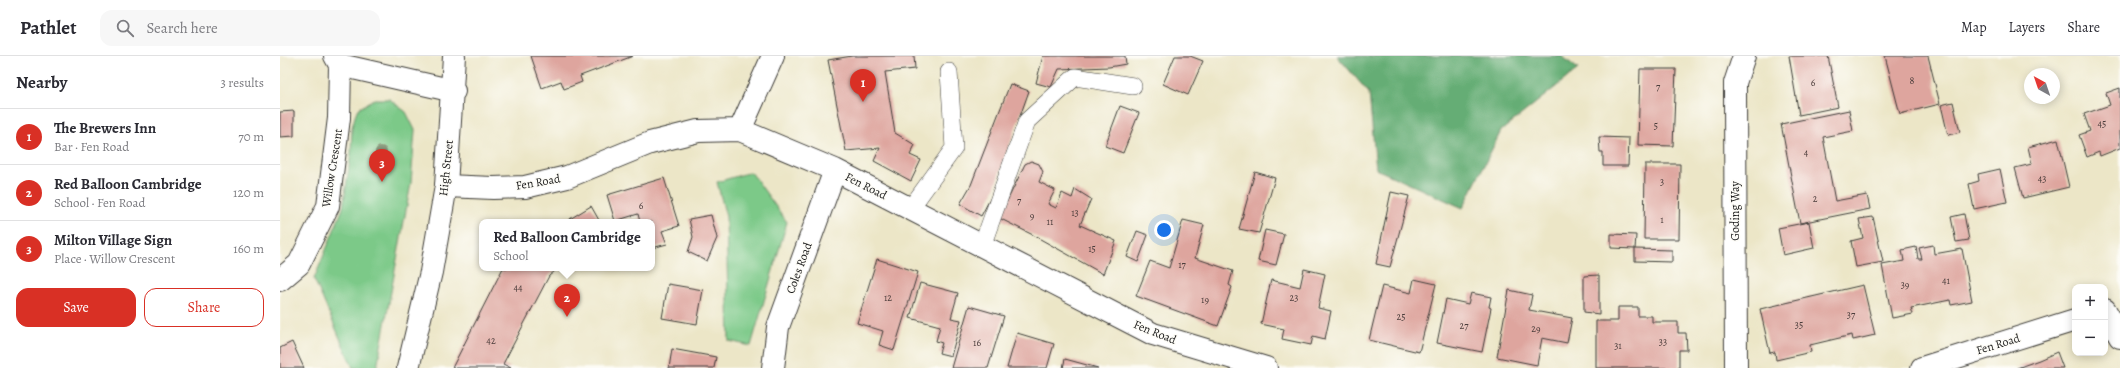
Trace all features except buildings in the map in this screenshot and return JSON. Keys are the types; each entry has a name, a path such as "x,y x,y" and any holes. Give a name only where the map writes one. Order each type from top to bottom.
{"street":[{"name":"High Street","path":"408,368 431,272 446,186 454,91 454,56"},
{"path":"740,130 773,56"},
{"name":"Goding Way","path":"1736,368 1735,83 1744,56"},
{"path":"337,60 454,91"},
{"name":"Willow Crescent","path":"280,280 299,264 328,206 339,118 337,60"},
{"name":"Fen Road","path":"446,186 525,186 567,177 650,143 698,132 740,130 835,170 1153,334 1266,368"},
{"name":"Coles Road","path":"773,368 778,327 835,170"},
{"path":"2108,309 2120,306"},
{"path":"2108,315 2120,337"},
{"name":"Fen Road","path":"1922,368 2072,321"}],"lane":[{"path":"910,209 954,148 949,72"},
{"path":"982,246 1028,121 1075,77 1133,86"}],"green space":[{"path":"1337,56 1562,56 1578,69 1501,131 1463,208 1376,169 1369,93"},
{"path":"374,99 389,99 406,112 415,130 411,183 377,368 353,368 314,279 343,208 351,153 352,127 357,110"},
{"path":"751,172 787,222 751,346 729,341 726,217 717,182"}],"place":[{"name":"The Brewers Inn","path":"863,102"},
{"name":"Milton Village Sign","path":"382,182"},
{"name":"Red Balloon Cambridge","path":"567,317"}]}
